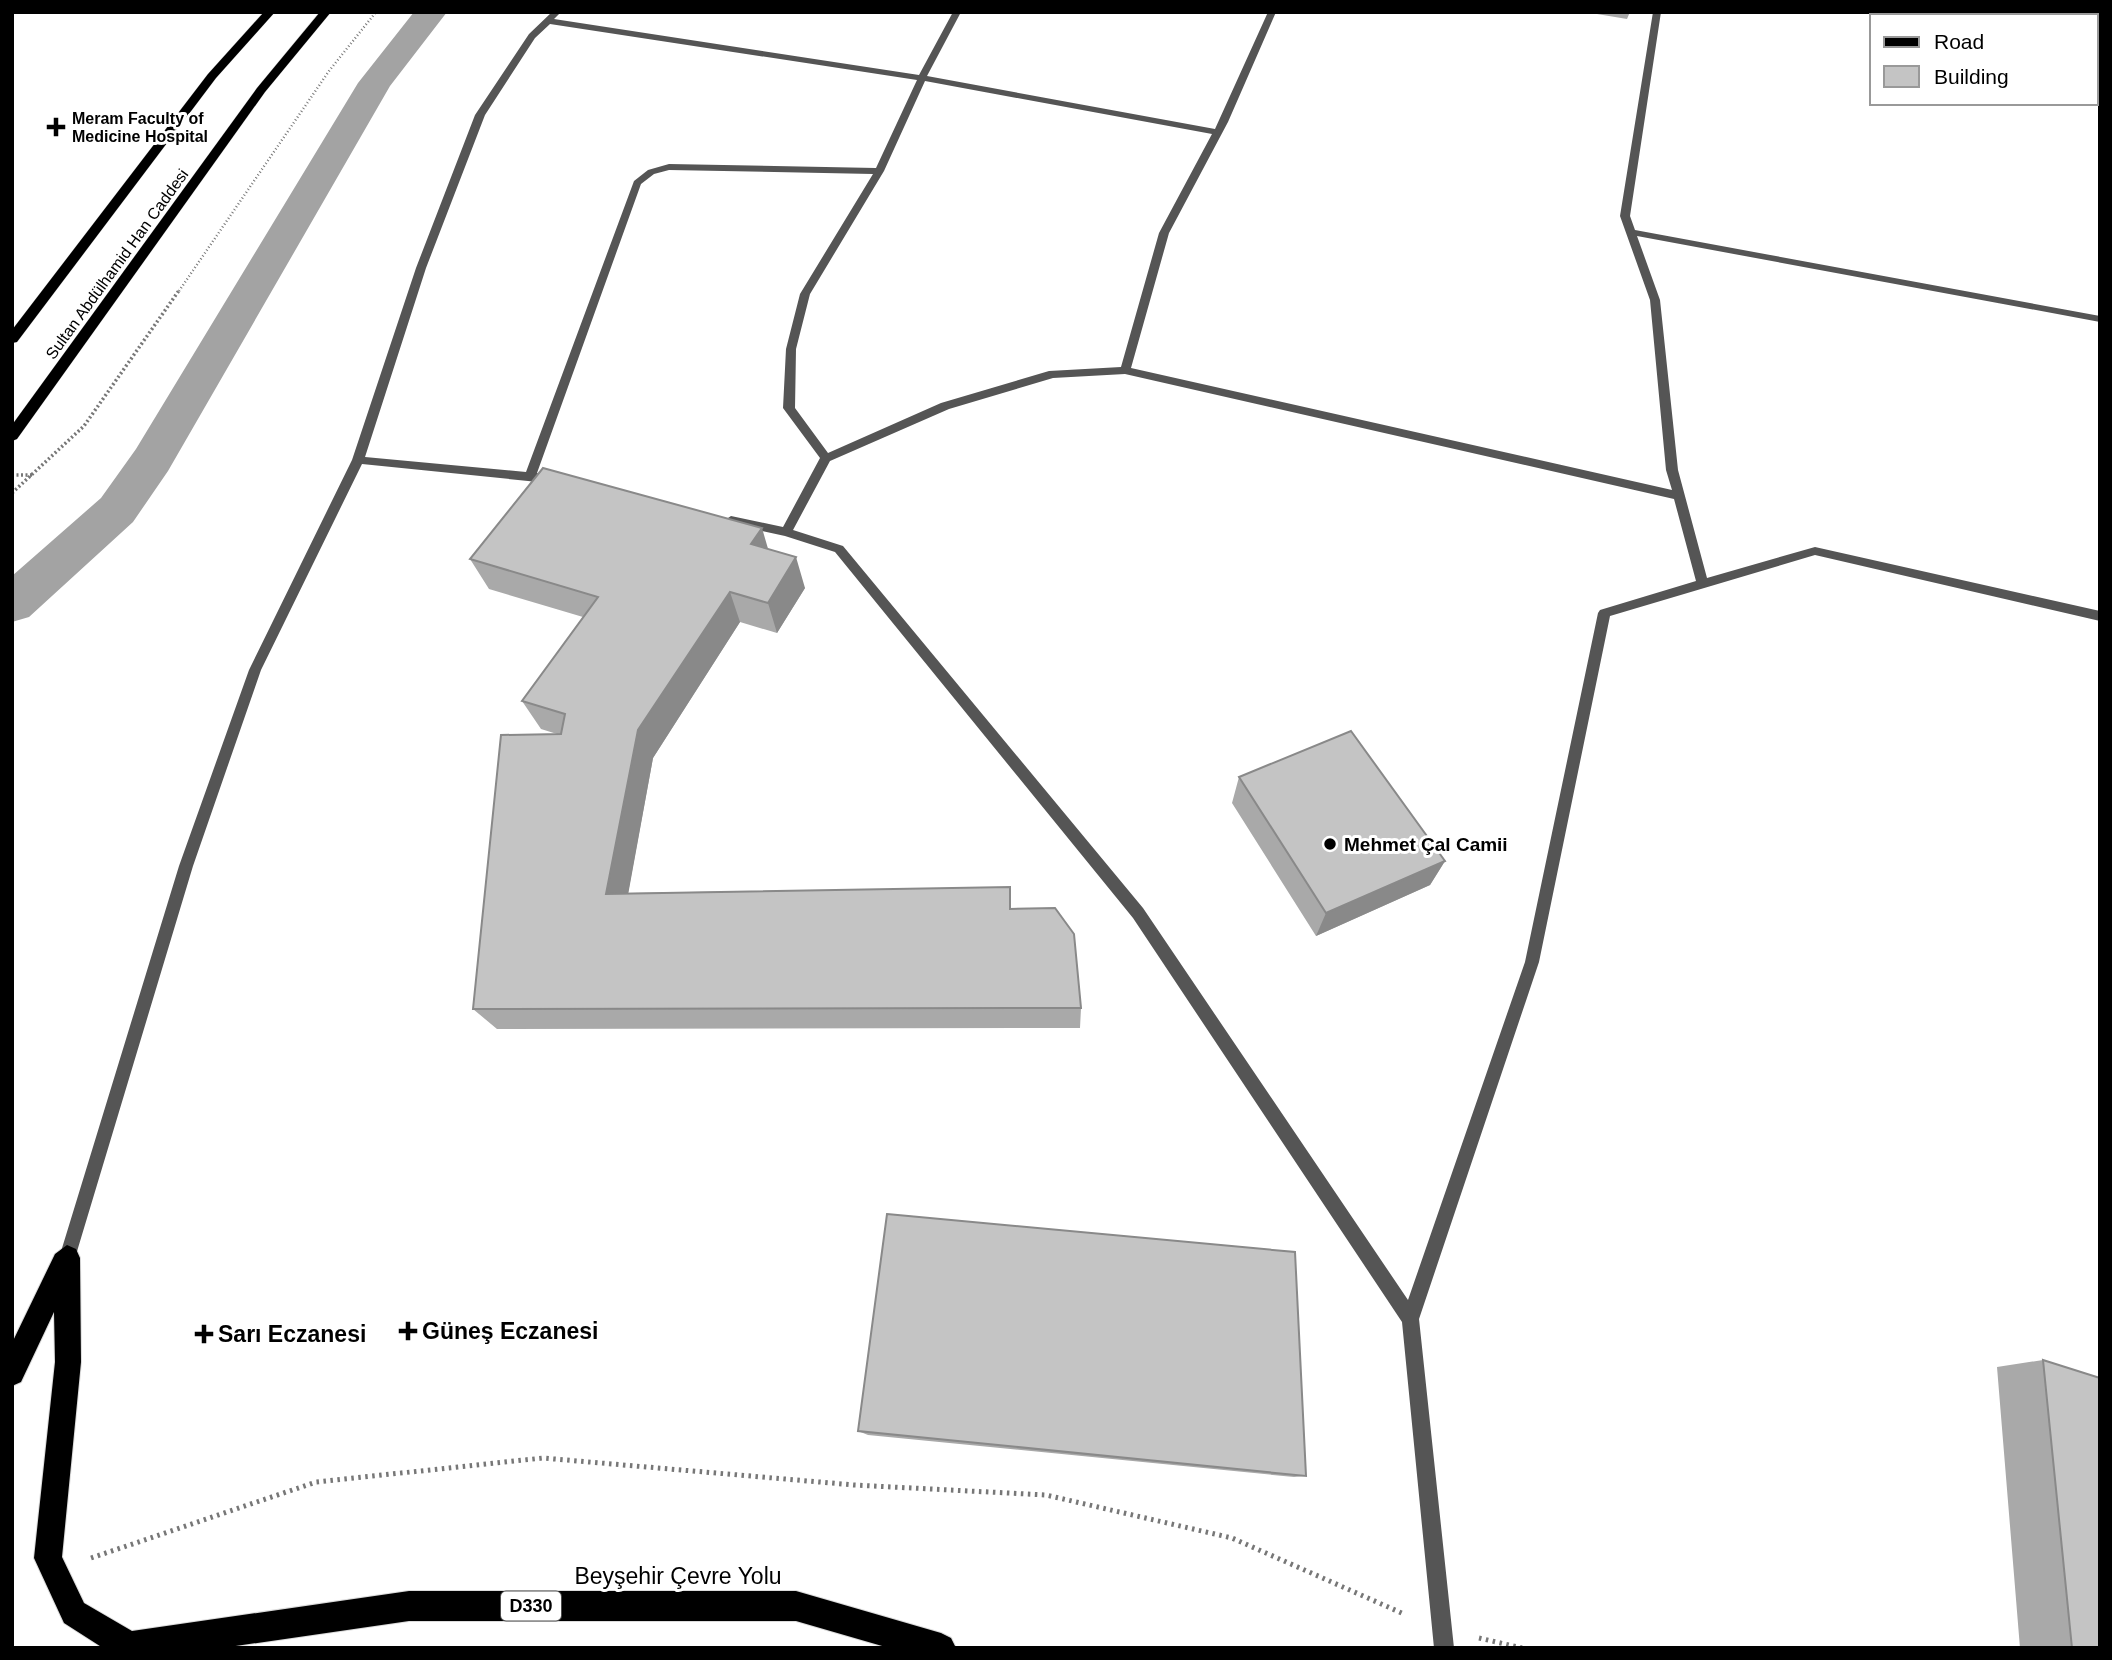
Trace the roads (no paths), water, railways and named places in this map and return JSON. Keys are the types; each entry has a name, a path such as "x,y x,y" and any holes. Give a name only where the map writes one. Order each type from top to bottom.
{"highway":[{"path":"12,1373 67,1258"},
{"path":"67,1258 68,1362 48,1558 74,1613 124,1647"},
{"name":"Beyşehir Çevre Yolu","path":"124,1647 409,1606 796,1606 940,1648"}],"main road":[{"name":"Sultan Abdülhamid Han Caddesi","path":"12,339 212,76 270,12"},
{"name":"Sultan Abdülhamid Han Caddesi","path":"12,436 261,90 326,12"}],"street":[{"path":"826,458 789,408 791,349 805,294 878,171 957,12"},
{"path":"1125,370 1164,233 1217,132 1272,12"},
{"path":"1657,12 1625,216 1655,300 1672,470 1703,584"},
{"path":"67,1258 216,774 255,670 358,460 421,268 480,115 532,36 552,17 922,78 1217,132"},
{"path":"530,476 637,183 651,172 668,167 878,171"},
{"path":"1631,232 2100,319"},
{"path":"786,532 826,458 945,406 1053,373 1125,370 1679,496"},
{"path":"358,460 530,476 570,485"},
{"path":"719,517 786,532 839,549 1138,913 1410,1319"},
{"path":"1444,1648 1410,1319 1532,962 1604,613 1815,551 2100,616"}],"waterway":[{"path":"12,604 117,510 152,460 375,83 431,12"}],"place":[{"name":"Meram Faculty of Medicine Hospital","path":"56,127"},
{"name":"Mehmet Çal Camii","path":"1330,844"},
{"name":"Güneş Eczanesi","path":"408,1331"},
{"name":"Sarı Eczanesi","path":"204,1334"}]}
